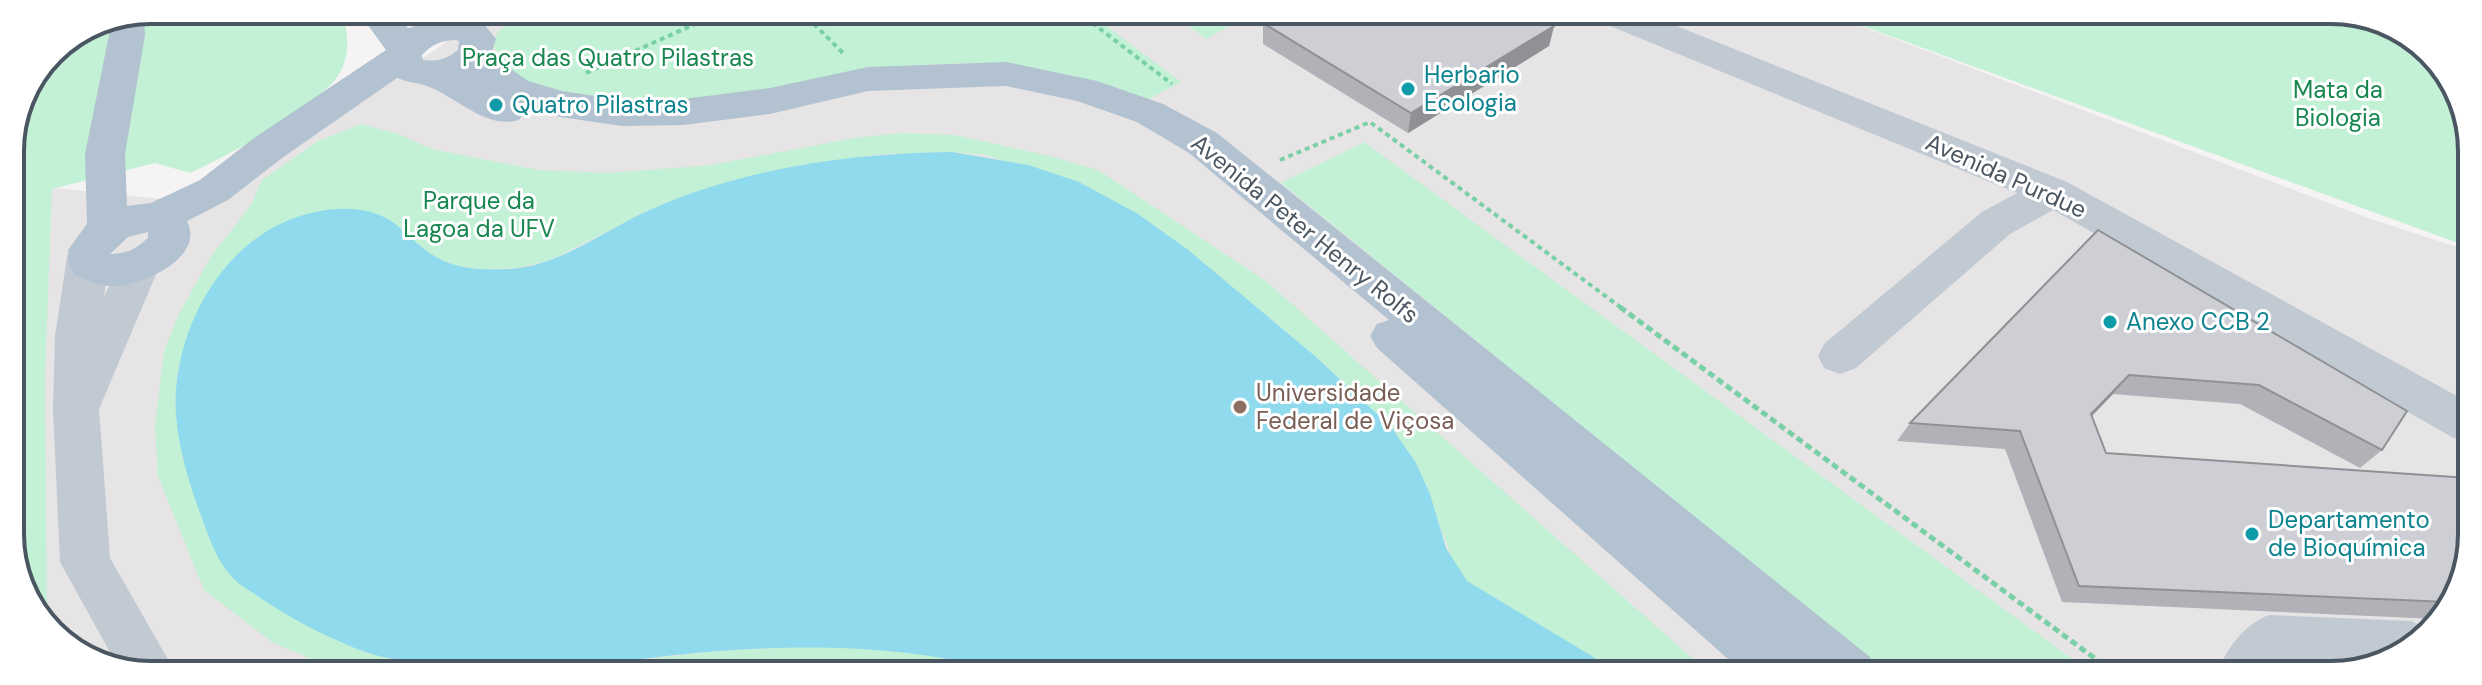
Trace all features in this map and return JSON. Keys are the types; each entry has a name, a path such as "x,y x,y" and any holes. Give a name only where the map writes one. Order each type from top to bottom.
{"main road":[{"name":"Avenida Peter Henry Rolfs","path":"405,24 446,43 503,110 566,132 624,138 716,136 859,104 930,97 1001,101 1067,110 1128,131 1249,212 1769,661"},
{"name":"Avenida Peter Henry Rolfs","path":"409,24 446,43 515,90 560,104 622,113 683,112 770,101 868,79 1006,74 1084,90 1150,113 1203,143 1835,661"},
{"path":"98,243 105,154 127,26"},
{"path":"98,243 133,219 153,244 214,190 334,103 446,43"}],"street":[{"name":"Avenida Purdue","path":"1638,24 2053,192 2458,418"},
{"path":"1840,356 1996,223 2053,192"},
{"path":"98,243 77,336 76,409 85,562 142,660"},
{"path":"76,409 153,244"},
{"path":"2252,661 2269,639 2393,644"}],"path":[{"path":"533,97 695,24"},
{"path":"814,24 868,79"},
{"path":"1094,24 1177,87"},
{"path":"1276,162 1370,122 2098,661"}],"shaded area":[{"name":"Universidade Federal de Viçosa","path":"472,24 1855,24 2368,218 2458,247 2457,550 2454,567 2441,597 2415,629 2379,651 2339,661 151,661 118,657 88,644 61,624 41,597 26,558 24,196 54,188 212,204"}],"green space":[{"path":"345,24 346,55 335,80 287,120 246,144 190,173 155,163 52,189 45,375 47,606 26,558 24,534 24,143 28,118 45,81 61,61 81,45 127,26"},
{"name":"Praça das Quatro Pilastras","path":"508,24 1104,24 1181,82 1145,101 1064,76 1022,67 956,63 894,68 733,94 670,100 609,101 556,93 515,75 493,43 498,31"},
{"path":"1187,24 1233,24 1206,39"},
{"name":"Mata da Biologia","path":"1857,24 2331,24 2364,28 2401,45 2415,56 2445,95 2456,127 2458,243"},
{"name":"Parque da Lagoa da UFV","path":"361,124 398,134 432,149 538,170 609,173 711,165 855,138 899,133 955,135 1098,170 1266,281 1695,661 1599,661 1484,594 1467,581 1455,566 1416,463 1392,428 1315,356 1187,249 1138,214 987,155 952,152 882,154 796,167 703,190 653,209 548,261 516,268 480,269 453,265 433,256 389,220 360,210 337,209 293,219 252,241 190,328 177,374 176,416 183,460 209,539 232,578 365,653 402,661 316,661 272,642 204,590 158,476 155,426 164,351 178,316 210,258 251,205 262,180 318,141"},
{"path":"1364,142 2075,661 1872,661 1281,183"},
{"path":"836,645 966,661 631,661 717,651"}],"water":[{"path":"952,152 1028,165 1079,182 1138,214 1187,249 1315,356 1392,428 1416,463 1430,494 1446,548 1467,581 1600,661 958,661 863,649 791,648 719,651 628,661 403,661 368,653 281,611 235,581 217,555 184,464 176,416 176,387 190,328 203,300 239,252 263,234 301,216 327,210 354,209 391,221 424,249 445,261 472,268 511,269 566,254 652,209 724,183 761,173 837,160"}],"building":[{"name":"Herbario Ecologia","path":"1265,24 1554,26 1411,113"},
{"path":"2098,230 2407,411 2382,450 2259,385 2129,375 2091,414 2106,453 2458,477 2458,534 2454,567 2438,602 2079,586 2020,431 1910,423"}],"place":[{"name":"Herbario Ecologia","path":"1408,89"},
{"name":"Quatro Pilastras","path":"496,105"},
{"name":"Anexo CCB 2","path":"2110,322"},
{"name":"Universidade Federal de Viçosa","path":"1240,407"},
{"name":"Departamento de Bioquímica","path":"2252,534"}]}
